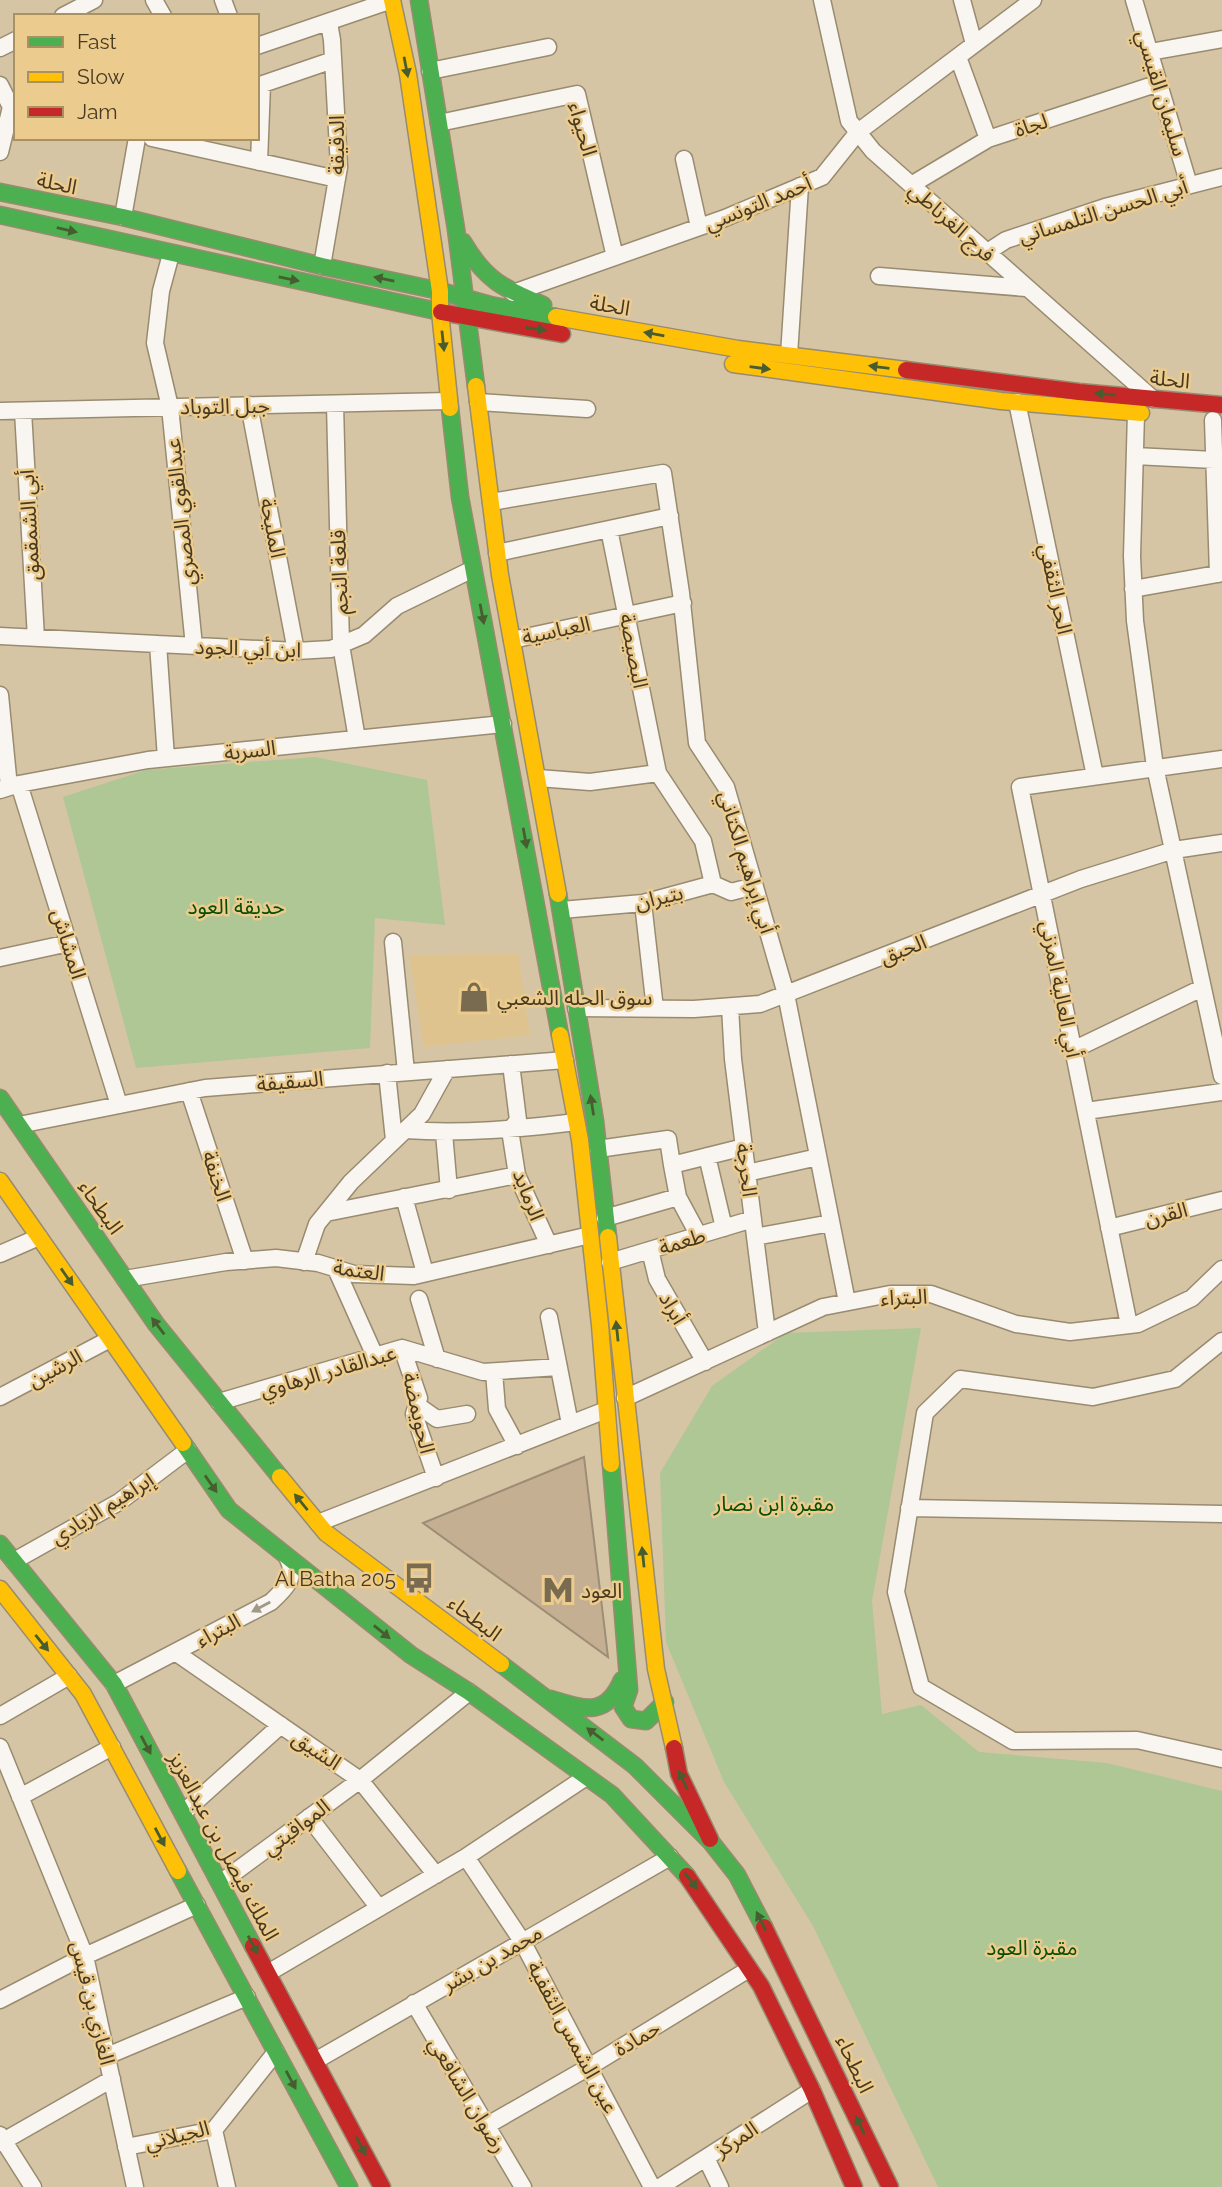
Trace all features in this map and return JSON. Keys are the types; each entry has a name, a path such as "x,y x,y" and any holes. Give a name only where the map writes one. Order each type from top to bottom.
{"street":[{"path":"67,14 94,0"},
{"path":"259,45 392,0 408,74 440,291 460,497 576,1122 600,1325 629,1690 623,1707 631,1719 646,1721 665,1702"},
{"path":"419,0 456,229 497,553 561,910 598,1149 656,1669 679,1774 711,1842"},
{"name":"فرج الغرناطي","path":"822,0 849,121 873,151 1153,399"},
{"path":"962,0 974,44"},
{"name":"أحمد التونسي","path":"513,293 699,227 822,177 858,132 1033,0"},
{"name":"سليمان القيسي","path":"1134,0 1189,185"},
{"name":"الدقيقة","path":"322,266 339,167 329,23"},
{"path":"1150,52 1222,39"},
{"path":"430,71 548,47"},
{"path":"958,57 988,139"},
{"path":"259,162 260,86 333,60"},
{"name":"لجاة","path":"911,185 988,139 1159,83"},
{"path":"0,85 13,107 0,152"},
{"name":"الحيواء","path":"439,123 577,94 615,257"},
{"path":"123,217 137,140"},
{"path":"168,140 193,143 337,180"},
{"path":"684,159 699,227"},
{"name":"أبي الحسن التلمساني","path":"986,253 1006,240 1105,208 1222,177"},
{"path":"789,355 800,186"},
{"name":"الحلة","path":"0,192 123,217 490,305 577,321 738,349 1222,405"},
{"name":"الحلة","path":"0,215 440,312 740,365 1017,402 1218,421"},
{"path":"456,229 477,268 501,288 577,321"},
{"name":"عبدالقوي المصري","path":"171,254 161,291 155,343 170,407 194,646"},
{"path":"879,276 1026,288"},
{"name":"جبل التوباد","path":"0,411 449,401"},
{"path":"478,402 587,409"},
{"name":"الحر الثقفي","path":"1017,402 1095,776"},
{"name":"قلعة النجم","path":"335,404 341,645 357,739"},
{"name":"المليحة","path":"249,405 296,651"},
{"name":"أبي الشمقمق","path":"23,411 36,638"},
{"path":"1136,413 1132,556 1135,621 1155,767 1202,988 1214,1012 1222,1076"},
{"path":"1133,589 1220,574 1214,460 1218,421"},
{"path":"1135,456 1214,460"},
{"name":"أبي إبراهيم الكتاني","path":"491,502 663,473 682,603 697,743 726,787 786,994 847,1302"},
{"path":"497,553 670,516"},
{"name":"البصيصة","path":"609,529 658,773 703,841 713,884"},
{"name":"ابن أبي الجود","path":"0,636 296,651 331,649 363,635 397,606 473,569"},
{"name":"العباسية","path":"512,640 682,603"},
{"path":"158,644 166,758"},
{"name":"المشاش","path":"0,695 9,787 69,943 119,1105"},
{"name":"السربة","path":"9,787 166,758 503,724"},
{"name":"أبي العالية المزني","path":"1129,1325 1020,787 1222,759"},
{"path":"538,778 590,782 658,773"},
{"name":"الحبق","path":"576,1008 654,1009 760,1004 1081,879 1174,850 1222,843"},
{"name":"بتيران","path":"561,910 643,903 713,884 731,892 754,886"},
{"path":"643,903 654,1009"},
{"path":"393,942 406,1072"},
{"path":"0,958 69,943"},
{"path":"1073,1050 1202,988"},
{"name":"الحرجة","path":"730,1007 733,1059 767,1333"},
{"name":"السقيفة","path":"19,1125 205,1088 565,1060"},
{"name":"الرمايد","path":"511,1064 518,1120 510,1130 517,1175 549,1245"},
{"path":"304,1262 317,1224 351,1182 422,1114 447,1069"},
{"path":"387,1073 400,1135"},
{"name":"الخنفة","path":"189,1091 245,1261"},
{"path":"1086,1111 1222,1092"},
{"name":"البطحاء","path":"0,1098 156,1324 326,1533 635,1766 711,1842 737,1875 756,1909 890,2187"},
{"path":"400,1135 510,1130 576,1122"},
{"path":"444,1133 449,1190"},
{"path":"598,1149 668,1139 678,1197 699,1236"},
{"path":"672,1165 744,1147"},
{"path":"707,1156 724,1228"},
{"path":"747,1173 818,1157"},
{"path":"326,1213 517,1175"},
{"path":"0,1181 229,1510 411,1655 469,1692 612,1796 693,1883 761,1986 812,2090 854,2187"},
{"path":"404,1197 425,1273"},
{"path":"605,1218 678,1197"},
{"name":"القرن","path":"1109,1228 1222,1200"},
{"name":"طعمة","path":"610,1262 753,1219"},
{"path":"755,1237 831,1223"},
{"name":"العتمة","path":"125,1279 276,1258 354,1274 414,1276 590,1235"},
{"path":"0,1254 39,1237"},
{"name":"أبراد","path":"650,1250 657,1279 705,1362"},
{"path":"336,1269 375,1356"},
{"name":"البتراء","path":"625,1398 823,1307 890,1294 931,1294 1016,1324 1070,1332 1138,1324 1192,1298 1222,1269"},
{"path":"419,1299 437,1359"},
{"path":"549,1317 570,1424"},
{"name":"الرشين","path":"0,1396 110,1339"},
{"path":"1222,1341 1175,1379 1093,1397 960,1379 925,1413 896,1592 921,1687 1013,1741 1137,1740 1222,1759"},
{"name":"عبدالقادر الرهاوي","path":"219,1402 402,1348 483,1371 559,1367"},
{"name":"الحويمضة","path":"402,1348 419,1398 414,1414 436,1478"},
{"path":"494,1371 497,1409 517,1446"},
{"path":"417,1405 437,1419 467,1414"},
{"path":"318,1524 606,1410"},
{"name":"إبراهيم الزيادي","path":"14,1561 119,1502 188,1450"},
{"path":"909,1508 1222,1514"},
{"name":"الملك فيصل بن عبدالعزيز","path":"0,1544 114,1684 382,2187"},
{"name":"البتراء","path":"114,1684 271,1602 287,1588 292,1577 292,1566 286,1555"},
{"path":"0,1589 83,1694 349,2187"},
{"name":"الشيق","path":"175,1652 360,1780 436,1875"},
{"path":"546,1697 587,1709 608,1704 621,1685 627,1663"},
{"path":"0,1716 69,1676"},
{"name":"المواقيتي","path":"220,1883 360,1780 469,1692"},
{"path":"183,1813 281,1725"},
{"name":"الغازي بن قيس","path":"0,1747 85,1955 135,2187"},
{"path":"20,1797 112,1747"},
{"path":"268,1973 466,1857 586,1777"},
{"path":"309,1817 379,1908"},
{"name":"عين الشمس الثقفية","path":"466,1857 522,1941 652,2187"},
{"name":"محمد بن بشر","path":"315,2061 670,1857"},
{"path":"0,2000 85,1955 197,1905"},
{"name":"حمادة","path":"486,2126 589,2067 749,1969"},
{"path":"107,2056 247,1997"},
{"name":"رضوان الشافعي","path":"414,2003 523,2187"},
{"name":"الجيلاني","path":"127,2147 215,2130 276,2052"},
{"path":"33,2187 1,2139 112,2079"},
{"name":"المركز","path":"660,2187 812,2090"},
{"path":"215,2130 228,2187"},
{"path":"706,2158 720,2187"}],"shaded area":[{"path":"518,954 530,1035 424,1047 409,955"}],"green space":[{"name":"حديقة العود","path":"315,757 427,780 445,925 375,918 370,1048 136,1068 63,797 146,770"},
{"name":"مقبرة العود","path":"921,1328 872,1601 882,1714 921,1705 979,1752 1107,1763 1222,1791 1222,2187 938,2187 813,1926 724,1782 666,1642 660,1473 712,1386 786,1333"}],"building":[{"name":"العود","path":"584,1457 608,1657 423,1523"}],"traffic: fast":[{"path":"419,0 456,229 476,386"},
{"path":"0,192 123,217 490,305 556,317"},
{"path":"0,215 441,312"},
{"path":"463,242 479,266 497,282 543,305"},
{"path":"450,408 460,497 560,1035"},
{"path":"558,894 595,1121 608,1237"},
{"path":"0,1098 156,1324 280,1477"},
{"path":"183,1443 229,1510 411,1655 469,1692 612,1795 687,1876"},
{"path":"611,1464 629,1690 623,1707 631,1719 646,1721 665,1702"},
{"path":"0,1544 114,1684 253,1946"},
{"path":"501,1664 635,1766 711,1842 737,1875 764,1927"},
{"path":"551,1699 593,1708 609,1700 622,1680"},
{"path":"178,1871 349,2187"}],"traffic: slow":[{"path":"392,0 408,74 440,291 450,408"},
{"path":"556,317 738,349 906,370"},
{"path":"733,364 1001,401 1141,413"},
{"path":"476,386 500,575 558,894"},
{"path":"560,1035 580,1140 600,1325 611,1464"},
{"path":"0,1181 183,1443"},
{"path":"608,1237 656,1669 674,1748"},
{"path":"280,1477 326,1533 501,1664"},
{"path":"0,1589 83,1694 178,1871"}],"traffic: jam":[{"path":"441,312 562,334"},
{"path":"906,370 1079,392 1222,405"},
{"path":"674,1748 679,1774 710,1839"},
{"path":"687,1876 761,1986 812,2090 854,2187"},
{"path":"764,1927 890,2187"},
{"path":"253,1946 382,2187"}],"place":[{"name":"سوق الحله الشعبي","path":"474,997"},
{"name":"Al Batha 205","path":"419,1578"},
{"name":"العود","path":"558,1590"}],"park label":[{"name":"مقبرة ابن نصار","path":"774,1503"}]}
